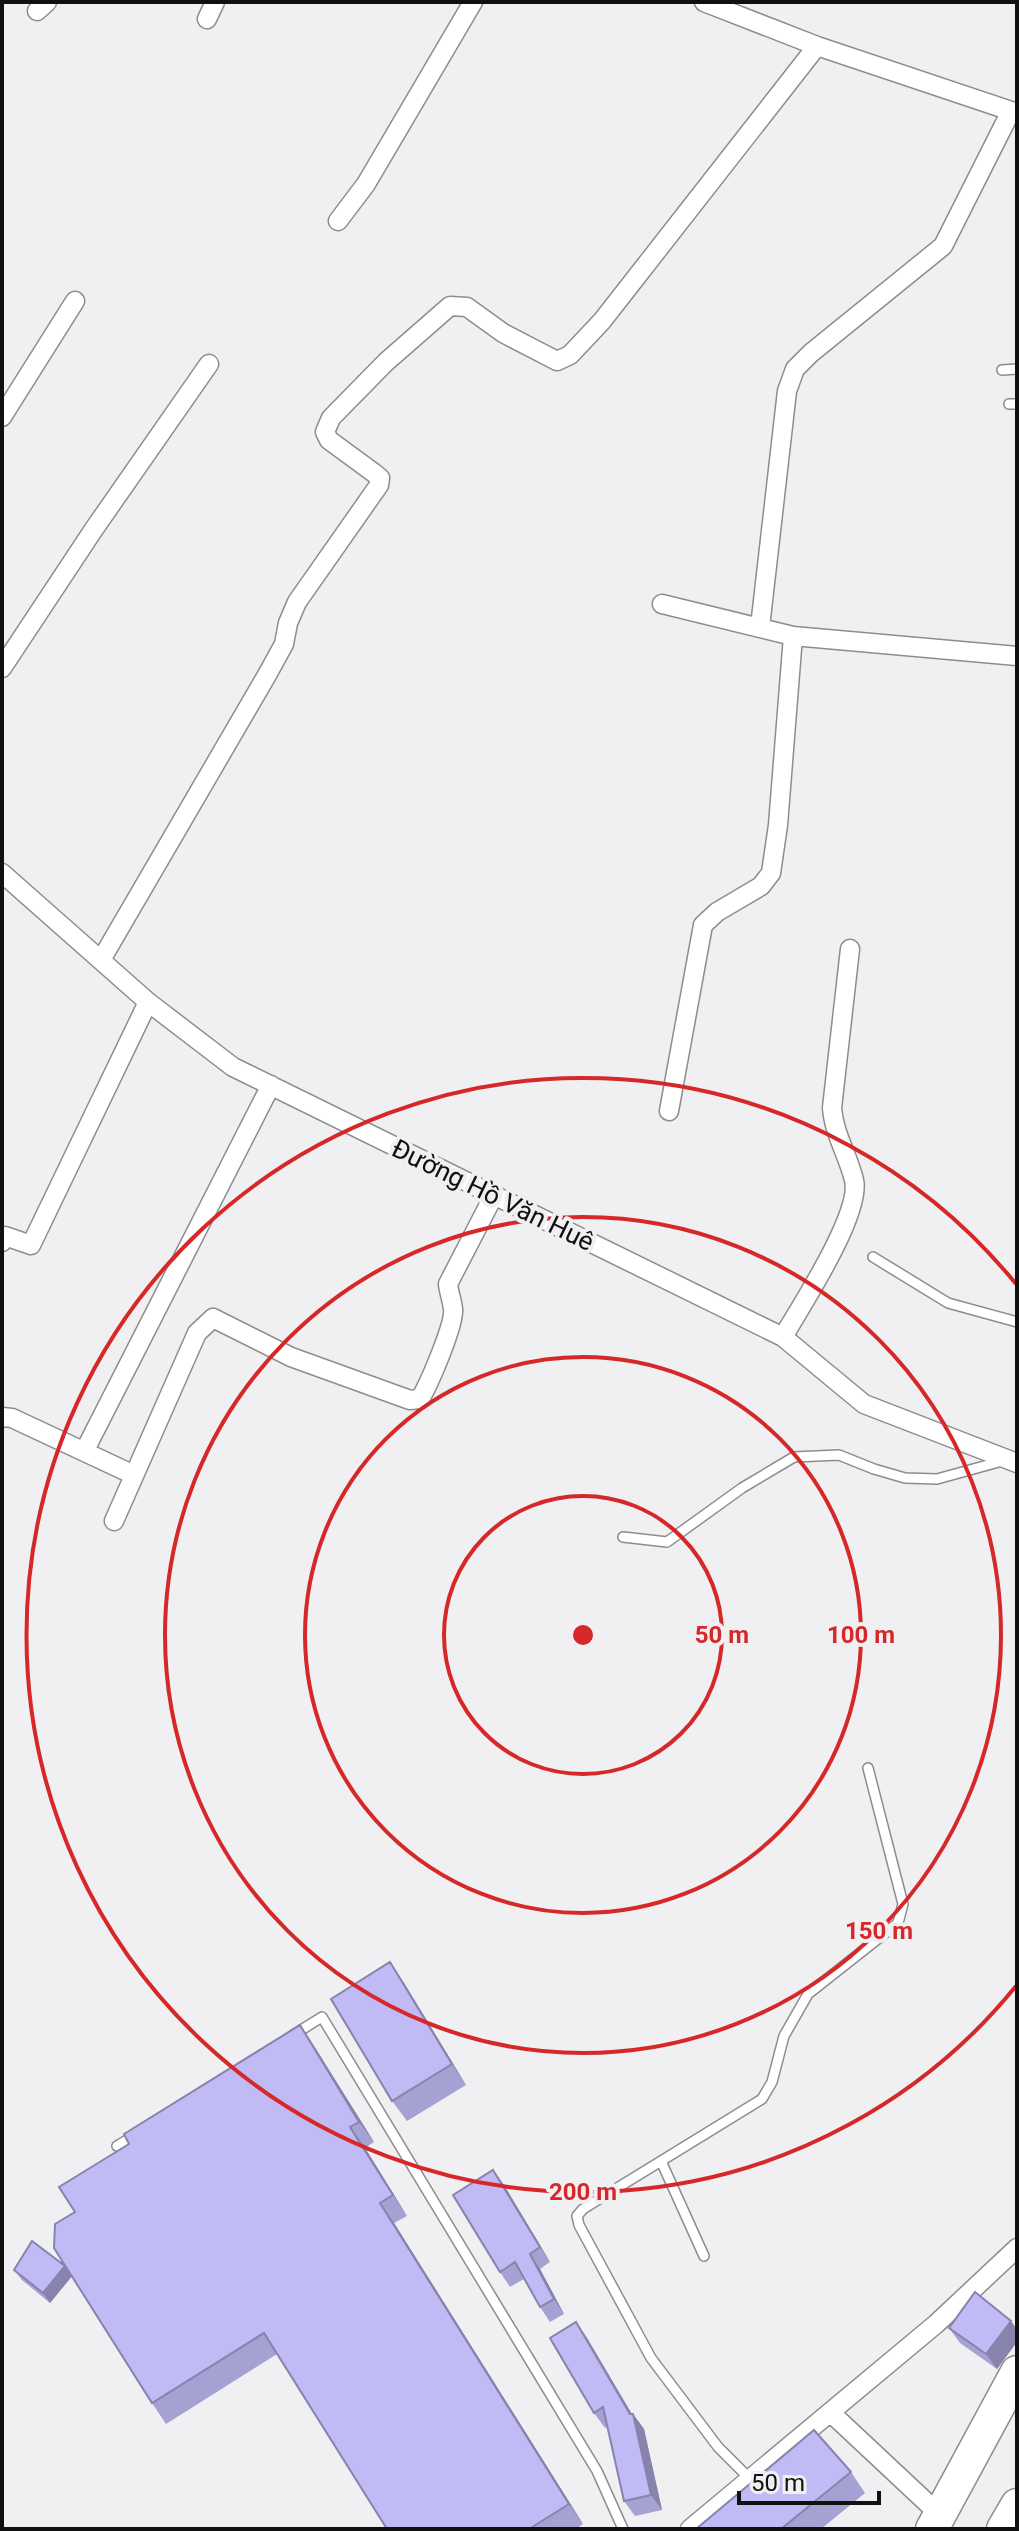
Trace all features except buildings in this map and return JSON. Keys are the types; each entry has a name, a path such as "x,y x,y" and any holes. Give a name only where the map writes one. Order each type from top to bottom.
{"highway":[{"path":"936,2522 1017,2372"},
{"path":"1003,2529 1017,2505"}],"street":[{"path":"338,221 366,184 473,2"},
{"path":"704,2 817,46 1014,112 943,246 795,369 787,391 760,627"},
{"path":"101,960 284,644 297,602 379,485 380,478 329,440 325,432 331,418 386,362 450,306 467,307 503,333 557,361 570,355 602,321 817,46"},
{"path":"2,417 75,301"},
{"path":"2,668 209,364"},
{"path":"662,604 793,636 1017,656"},
{"path":"669,1111 703,925 717,912 761,886 771,873 778,825 793,636"},
{"name":"Đường Hồ Văn Huê","path":"2,873 148,1002 212,1052 271,1085 783,1337 864,1404 1013,1461"},
{"path":"783,1337 821,1271 854,1203 855,1182 833,1124 832,1108 850,949"},
{"path":"2,1242 5,1236 31,1245 148,1002"},
{"path":"85,1450 271,1085"},
{"path":"114,1521 197,1333 213,1318 291,1357 410,1400 420,1399 452,1321 453,1307 448,1284 494,1195"},
{"path":"2,1417 12,1418 85,1450 134,1475"},
{"path":"690,2529 936,2324 1017,2248"},
{"path":"830,2412 936,2522"}],"lane":[{"path":"1002,370 1017,369"},
{"path":"873,1257 948,1303 1017,1322"},
{"path":"623,1537 667,1542 742,1488 794,1457 839,1455 905,1478 937,1479 1013,1461"},
{"path":"750,2479 718,2447 651,2358 577,2216 583,2209 762,2099 772,2082 784,2036 808,1994 898,1923 903,1904 868,1768"},
{"path":"283,2041 322,2017 597,2471 623,2529"},
{"path":"117,2146 143,2130"},
{"path":"661,2161 704,2256"}]}
